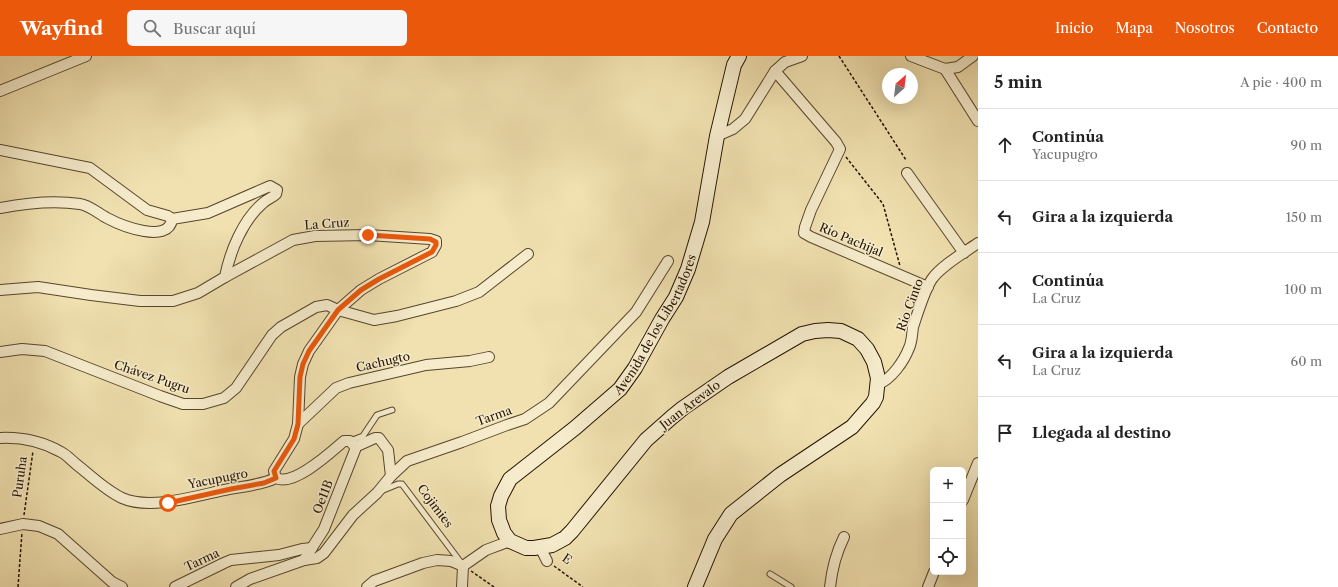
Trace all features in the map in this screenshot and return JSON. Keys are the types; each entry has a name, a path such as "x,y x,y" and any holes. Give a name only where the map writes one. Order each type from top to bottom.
{"street":[{"path":"0,91 86,56"},
{"name":"Avenida de los Libertadores","path":"510,541 502,529 498,511 501,496 510,479 587,418 620,389 635,368 676,297 688,269 702,222 717,136 734,66 739,56"},
{"path":"717,136 733,129 745,119 775,71 785,62 802,56"},
{"path":"911,56 945,70 978,121"},
{"path":"945,70 958,67 973,56"},
{"path":"775,71 836,142 840,149"},
{"name":"Río Pachijal","path":"840,149 811,210 804,227 804,233 928,287"},
{"path":"0,150 90,168 148,210 168,216 172,220"},
{"path":"907,173 964,253"},
{"path":"0,290 38,286 91,296 133,300 173,301 198,293 226,277 228,263 234,246 245,224 263,202 276,194 277,190 270,186 208,213 172,220"},
{"path":"0,208 44,202 82,204 114,221 139,231 163,231 168,228 172,223 172,220"},
{"name":"La Cruz","path":"226,277 293,240 315,236 368,235 430,239 436,242 432,252 379,279 361,290 338,310"},
{"name":"Río Cinto","path":"878,384 889,378 909,348 914,327 932,279 939,271 978,243"},
{"name":"Chávez Pugru","path":"0,352 22,350 45,351 183,404 203,404 224,398 236,388 272,335 281,327 316,307 327,305 338,310 374,320 456,301 479,292 528,254"},
{"name":"Tarma","path":"236,587 250,579 304,560 318,558 324,553 353,515 391,476 407,462 525,419 549,402 636,312 668,261"},
{"path":"276,478 274,471 294,439 298,424 300,377 303,364 309,351 338,310"},
{"name":"Juan Arevalo","path":"510,541 526,548 540,548 556,544 569,534 646,440 672,417 728,377 808,332 821,330 841,331 852,336 863,344 871,355 878,384"},
{"name":"Cachugto","path":"298,424 336,388 349,383 426,365 470,361 489,357"},
{"path":"695,587 715,539 731,514 780,475 852,427 873,403 876,397 878,384"},
{"name":"Yacupugro","path":"0,438 8,437 34,441 62,452 110,491 135,502 168,503 264,483 276,478 286,480 302,474 344,441 352,444 379,438 388,450 391,476"},
{"name":"Oe11B","path":"304,560 324,529 352,444"},
{"path":"966,493 978,463"},
{"path":"0,529 23,524 39,526 58,534 112,582 122,587"},
{"path":"830,587 834,561 844,536"},
{"path":"463,566 486,550 510,541"},
{"name":"Tarma","path":"175,587 231,560 279,555 312,548"},
{"name":"E","path":"540,548 547,562"},
{"path":"367,587 374,581 423,562 437,560 451,561 463,566"},
{"path":"462,587 463,566"},
{"path":"928,587 933,575"}],"lane":[{"path":"352,444 362,436 376,415 392,410"},
{"name":"Cojimies","path":"376,493 398,484 402,484 463,566"},
{"path":"770,574 791,587"}],"path":[{"path":"839,56 906,160"},
{"path":"840,149 883,204 903,277"},
{"name":"Puruha","path":"18,587 23,524 34,441"},
{"name":"E","path":"547,562 583,587"},
{"path":"463,566 494,587"}],"route":[{"path":"168,503 264,483 276,478 274,471 294,439 298,424 300,377 303,364 309,351 338,310 361,290 379,279 432,252 436,245 434,239 368,235"}]}
